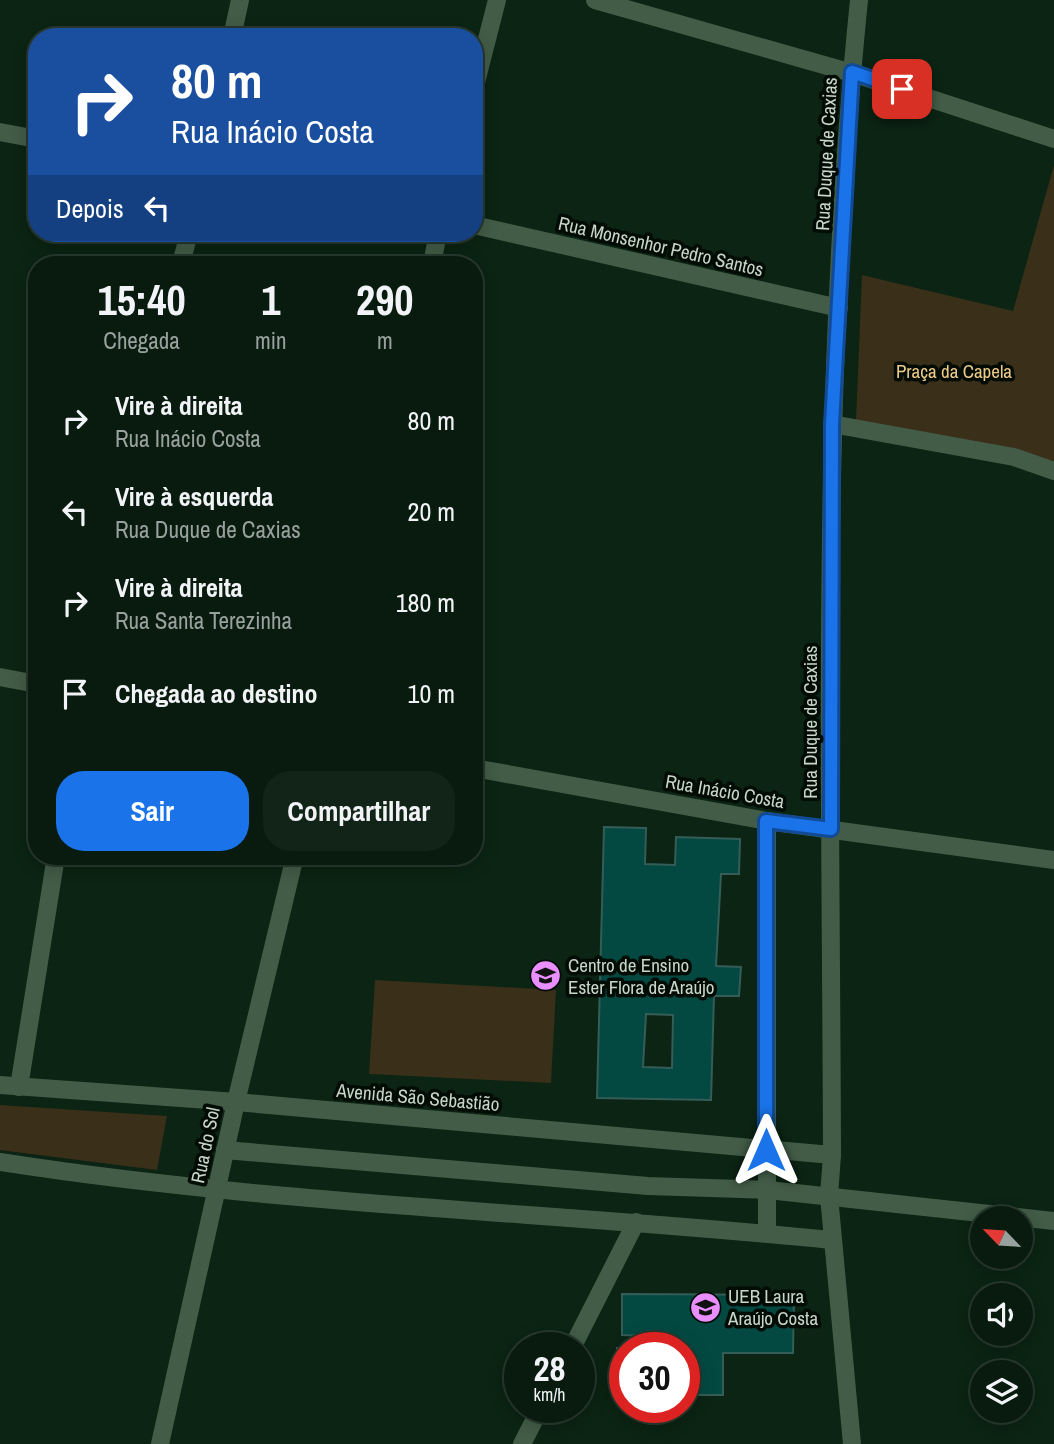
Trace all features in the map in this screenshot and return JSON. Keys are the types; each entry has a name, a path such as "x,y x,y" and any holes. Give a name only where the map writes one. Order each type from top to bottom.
{"street":[{"path":"234,28 240,0"},
{"path":"483,55 497,0"},
{"path":"595,0 852,72 1054,139"},
{"name":"Rua Duque de Caxias","path":"852,1444 829,1196 832,1155 832,424 852,72 859,0"},
{"path":"0,132 28,137"},
{"name":"Rua Monsenhor Pedro Santos","path":"483,227 839,308"},
{"path":"832,424 1014,457 1054,471"},
{"path":"0,677 28,682"},
{"name":"Rua Inácio Costa","path":"483,770 766,821 1054,860"},
{"path":"766,821 767,1233"},
{"path":"19,1087 55,865"},
{"name":"Rua do Sol","path":"160,1444 236,1102 293,865"},
{"name":"Avenida São Sebastião","path":"0,1086 236,1102 832,1155"},
{"path":"225,1150 648,1186 768,1190 1054,1221"},
{"path":"0,1162 93,1176 217,1189 831,1240"},
{"path":"580,1332 636,1222"},
{"path":"522,1444 533,1423"}],"green space":[{"name":"Praça da Capela","path":"1054,165 1054,469 856,420 862,275 1013,311"},
{"path":"375,980 556,990 551,1083 369,1074"},
{"path":"0,1105 167,1116 157,1170 0,1150"}],"building":[{"path":"604,827 646,828 645,864 675,865 676,837 740,839 739,874 721,874 716,966 741,967 739,996 714,996 711,1100 597,1098","holes":["646,1014 673,1015 672,1068 643,1067"]},
{"path":"622,1294 794,1295 793,1353 723,1353 723,1395 700,1395 700,1332 622,1332"}],"place":[{"name":"Centro de Ensino Ester Flora de Araújo","path":"545,976"},
{"name":"UEB Laura Araújo Costa","path":"705,1307"}],"route":[{"path":"766,1150 766,821 831,829 832,424 852,72 902,89"}]}
